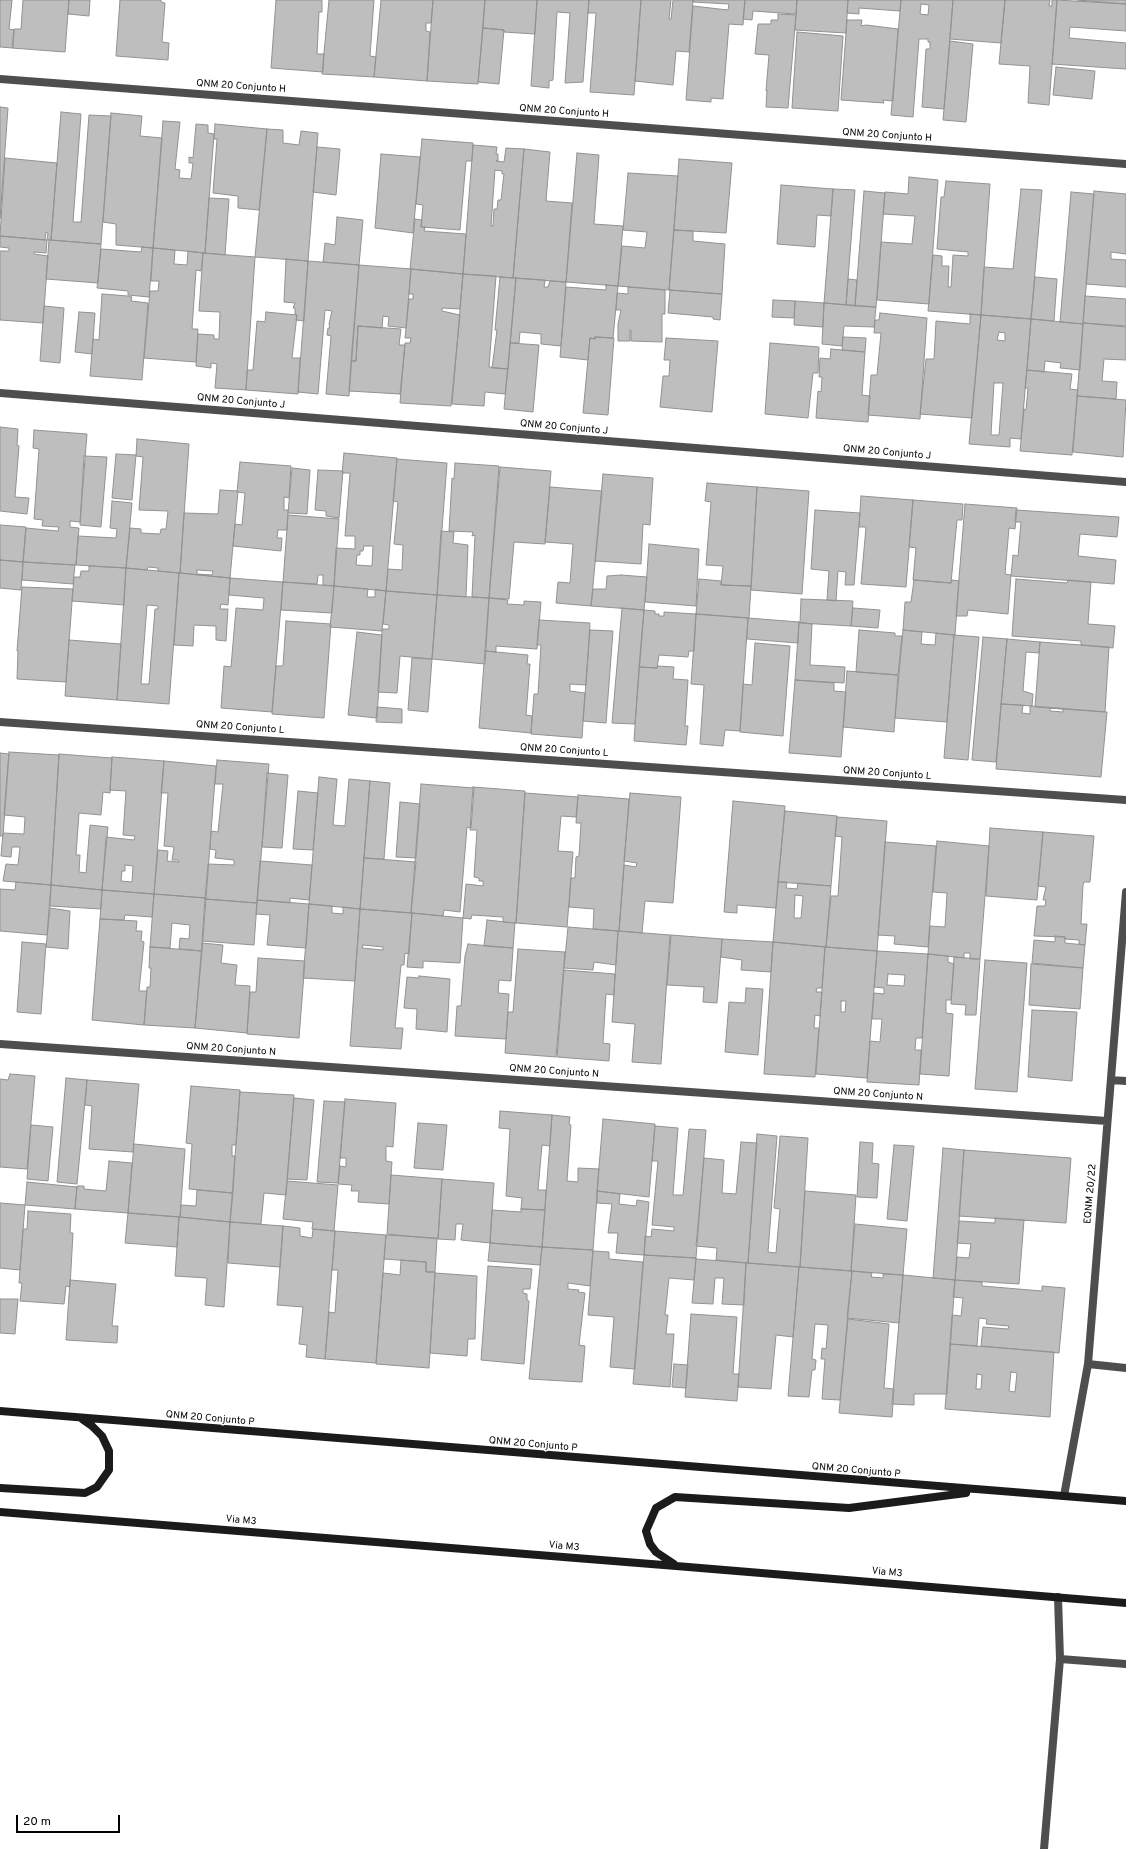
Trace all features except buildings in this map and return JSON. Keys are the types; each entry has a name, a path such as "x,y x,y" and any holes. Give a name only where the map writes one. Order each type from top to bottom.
{"main road":[{"name":"QNM 20 Conjunto P","path":"0,1411 982,1491 1126,1501"},
{"path":"0,1488 85,1493 97,1487 109,1470 108,1451 102,1436 92,1426 80,1418"},
{"path":"676,1566 656,1552 650,1544 646,1531 656,1508 675,1497 849,1508 982,1491"},
{"name":"Via M3","path":"0,1512 1126,1603"}],"street":[{"name":"QNM 20 Conjunto H","path":"0,79 1126,164"},
{"name":"QNM 20 Conjunto J","path":"0,393 1126,482"},
{"name":"QNM 20 Conjunto L","path":"0,722 1126,800"},
{"name":"EQNM 20/22","path":"1064,1496 1088,1364 1126,892"},
{"name":"QNM 20 Conjunto N","path":"0,1044 1107,1121"},
{"path":"1111,1080 1126,1081"},
{"path":"1088,1364 1126,1368"},
{"path":"1044,1849 1060,1659 1058,1597"},
{"path":"1060,1659 1126,1664"}]}
